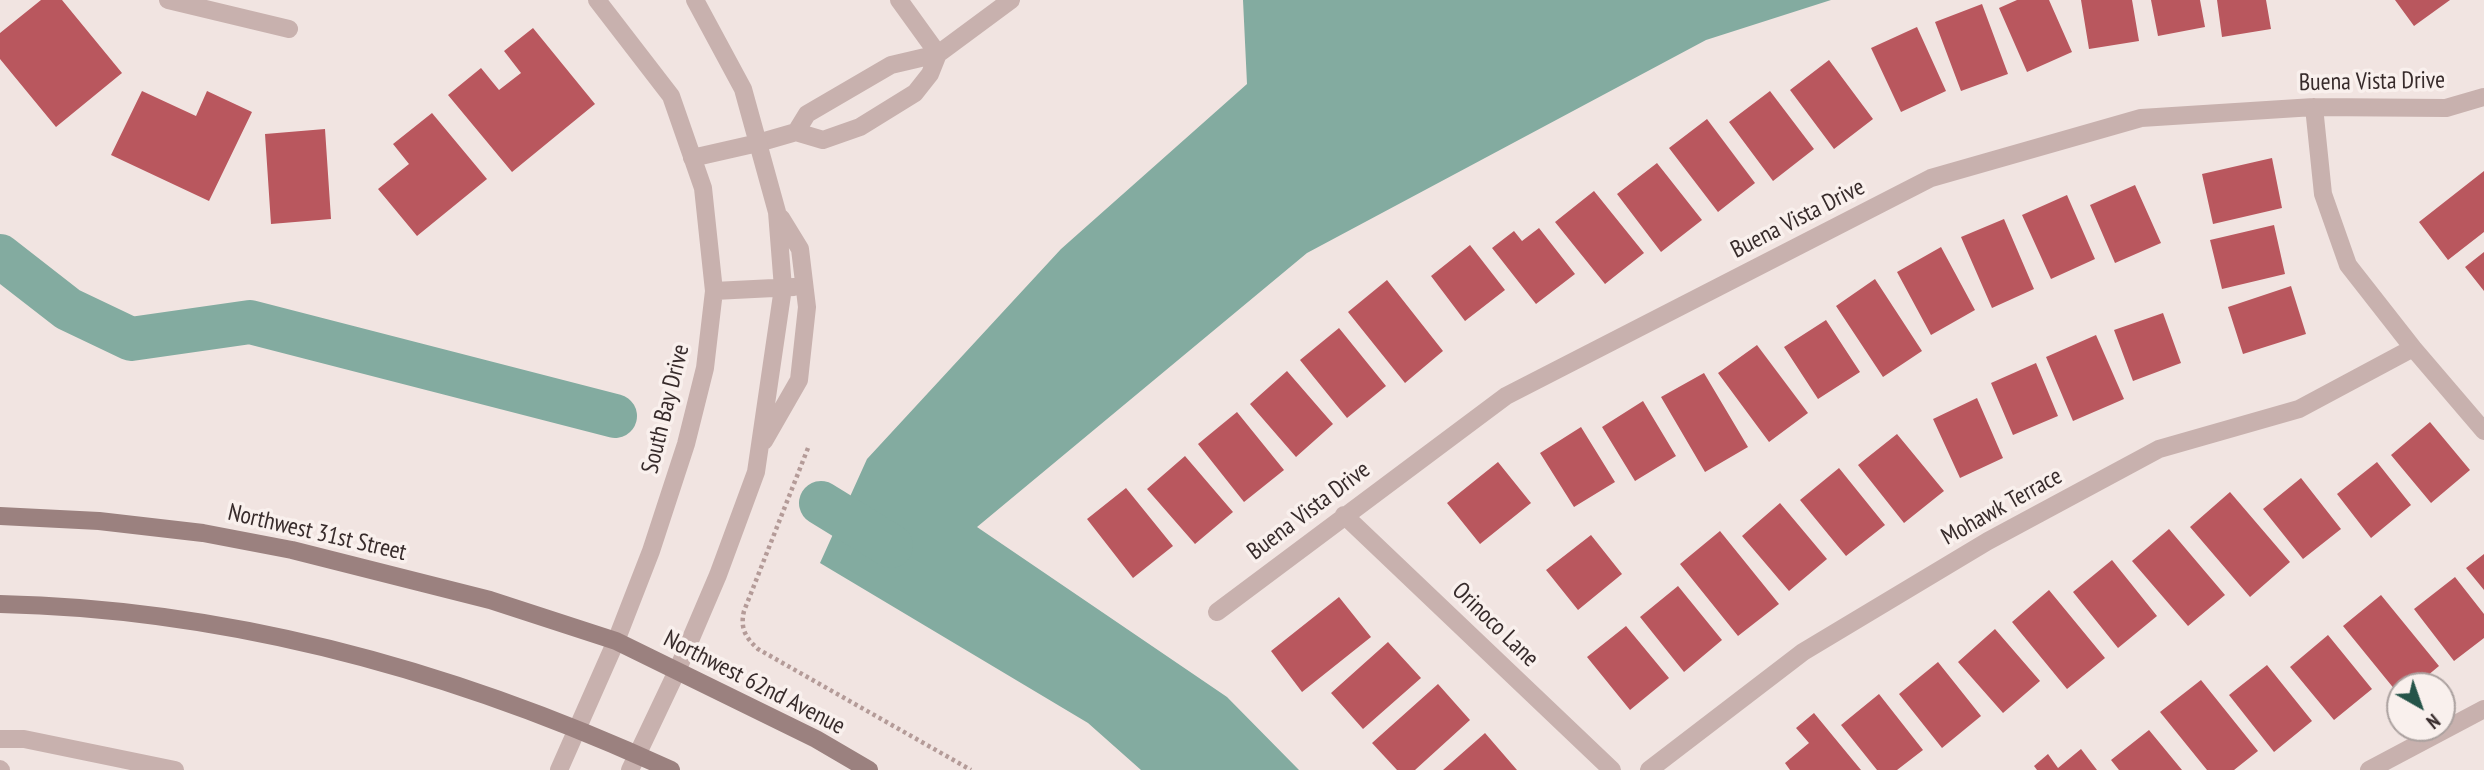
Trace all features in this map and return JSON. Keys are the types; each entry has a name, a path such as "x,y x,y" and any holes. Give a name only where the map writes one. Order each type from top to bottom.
{"street":[{"path":"168,0 289,29"},
{"name":"South Bay Drive","path":"559,770 580,728 616,641 651,551 686,444 705,368 714,291 704,188 671,96 597,0"},
{"path":"635,762 718,575 756,472 783,288 777,212 743,89 695,0"},
{"path":"900,0 938,54"},
{"path":"796,132 807,114 891,65 938,54 1011,0"},
{"path":"692,158 758,144 796,132 823,141 860,127 915,93 930,75 938,54"},
{"name":"Buena Vista Drive","path":"1217,612 1344,514 1506,396 1931,178 2141,118 2314,107 2446,108 2484,97"},
{"path":"2314,107 2323,194 2347,265 2484,431"},
{"path":"759,450 799,380 807,307 800,249 777,212"},
{"path":"714,291 805,287"},
{"name":"Mohawk Terrace","path":"1649,770 1803,652 1988,541 2159,449 2299,409 2413,348"},
{"name":"Orinoco Lane","path":"1344,514 1612,770"},
{"name":"Northwest 31st Street","path":"0,516 99,522 203,533 292,550 489,600 616,641"},
{"path":"0,604 109,610 198,620 383,660 580,728 635,762 671,770"},
{"name":"Northwest 62nd Avenue","path":"616,641 816,740 869,770"},
{"path":"2369,770 2484,709"},
{"path":"0,739 24,739 175,770"}],"path":[{"path":"808,448 744,611 741,622 746,638 758,649 971,770"}],"water":[{"path":"1243,0 1831,0 1706,40 1307,253 977,527 1227,697 1299,770 1141,770 1088,723 820,563 867,459 1061,249 1247,84"}],"building":[{"path":"41,0 62,0 122,73 56,127 0,59 0,33"},
{"path":"2017,0 2049,0 2072,52 2027,72 1999,8"},
{"path":"2081,0 2132,0 2139,41 2089,49"},
{"path":"2151,0 2200,0 2205,27 2158,36"},
{"path":"2217,0 2266,0 2271,29 2222,37"},
{"path":"2395,0 2450,0 2414,26"},
{"path":"1982,4 2008,74 1961,91 1935,22"},
{"path":"1917,27 1946,91 1901,112 1871,48"},
{"path":"533,28 595,104 512,172 448,95 481,68 499,90 521,73 504,51"},
{"path":"1829,60 1873,119 1834,149 1790,90"},
{"path":"142,91 196,116 207,91 252,112 209,201 111,155"},
{"path":"1770,91 1814,149 1773,181 1729,122"},
{"path":"432,113 487,179 417,236 378,189 409,164 393,144"},
{"path":"1707,119 1755,183 1718,212 1669,148"},
{"path":"325,129 331,219 271,224 265,134"},
{"path":"2272,158 2282,208 2213,224 2202,174"},
{"path":"1657,163 1702,220 1661,252 1617,194"},
{"path":"2484,171 2484,232 2448,260 2419,222"},
{"path":"2135,185 2161,243 2115,263 2090,205"},
{"path":"1594,191 1644,253 1605,284 1555,222"},
{"path":"2067,195 2095,259 2051,279 2022,215"},
{"path":"2004,219 2034,289 1992,308 1961,237"},
{"path":"2274,225 2285,274 2222,289 2210,240"},
{"path":"1539,228 1575,274 1536,304 1492,248 1514,231 1522,241"},
{"path":"1470,245 1505,290 1465,321 1431,276"},
{"path":"1941,247 1975,310 1931,335 1897,272"},
{"path":"2484,252 2484,291 2465,267"},
{"path":"1875,279 1922,351 1883,377 1836,306"},
{"path":"1387,280 1443,351 1405,383 1348,312"},
{"path":"2291,286 2306,334 2243,354 2228,307"},
{"path":"2163,313 2181,363 2133,381 2114,330"},
{"path":"1826,320 1860,372 1818,399 1784,347"},
{"path":"1339,328 1386,386 1347,418 1300,360"},
{"path":"2096,335 2124,399 2073,421 2046,357"},
{"path":"1757,345 1808,413 1769,442 1718,373"},
{"path":"2036,363 2058,416 2013,435 1991,383"},
{"path":"1287,371 1333,424 1296,457 1250,404"},
{"path":"1704,373 1748,447 1705,472 1661,397"},
{"path":"1977,398 2003,458 1960,478 1933,419"},
{"path":"1643,401 1676,456 1635,481 1602,427"},
{"path":"1237,412 1284,470 1244,502 1198,444"},
{"path":"2430,422 2470,470 2431,503 2391,455"},
{"path":"1581,427 1615,482 1574,507 1540,453"},
{"path":"1897,434 1944,491 1904,523 1858,465"},
{"path":"1185,456 1233,512 1195,544 1147,489"},
{"path":"1498,462 1531,503 1480,544 1447,503"},
{"path":"2377,462 2411,505 2371,538 2337,494"},
{"path":"1839,468 1885,525 1846,556 1800,500"},
{"path":"2301,478 2341,529 2303,559 2263,509"},
{"path":"1126,488 1173,546 1133,578 1087,519"},
{"path":"2230,492 2290,562 2250,597 2190,527"},
{"path":"1780,503 1827,559 1789,591 1742,536"},
{"path":"2169,529 2225,595 2188,626 2132,561"},
{"path":"1720,531 1779,604 1738,636 1680,564"},
{"path":"1591,535 1622,574 1578,610 1546,570"},
{"path":"2484,554 2484,590 2466,568"},
{"path":"2112,560 2157,616 2118,648 2073,592"},
{"path":"2455,577 2484,614 2484,638 2454,661 2414,609"},
{"path":"1678,586 1722,640 1684,672 1640,617"},
{"path":"2049,590 2105,658 2067,689 2012,622"},
{"path":"2381,595 2439,666 2432,672 2386,672 2386,679 2343,626"},
{"path":"1339,597 1371,637 1302,692 1271,651"},
{"path":"1626,626 1669,678 1630,710 1587,657"},
{"path":"1995,629 2040,681 2003,713 1958,662"},
{"path":"2328,635 2372,689 2334,720 2290,667"},
{"path":"1388,642 1421,678 1363,729 1331,693"},
{"path":"1938,662 1981,716 1942,748 1899,694"},
{"path":"2267,665 2312,721 2274,752 2229,695"},
{"path":"2201,680 2258,751 2234,770 2207,770 2160,712"},
{"path":"1438,684 1470,720 1415,770 1397,770 1372,743"},
{"path":"1879,694 1923,750 1897,770 1877,770 1841,725"},
{"path":"1814,713 1861,770 1790,770 1785,763 1809,743 1796,728"},
{"path":"2149,730 2182,770 2119,770 2111,760"},
{"path":"1485,733 1517,770 1443,770"},
{"path":"2081,749 2097,770 2037,770 2034,766 2048,754 2058,768"}],"waterway":[{"path":"0,256 68,309 131,339 250,322 615,416"},
{"path":"821,503 891,546"}]}
